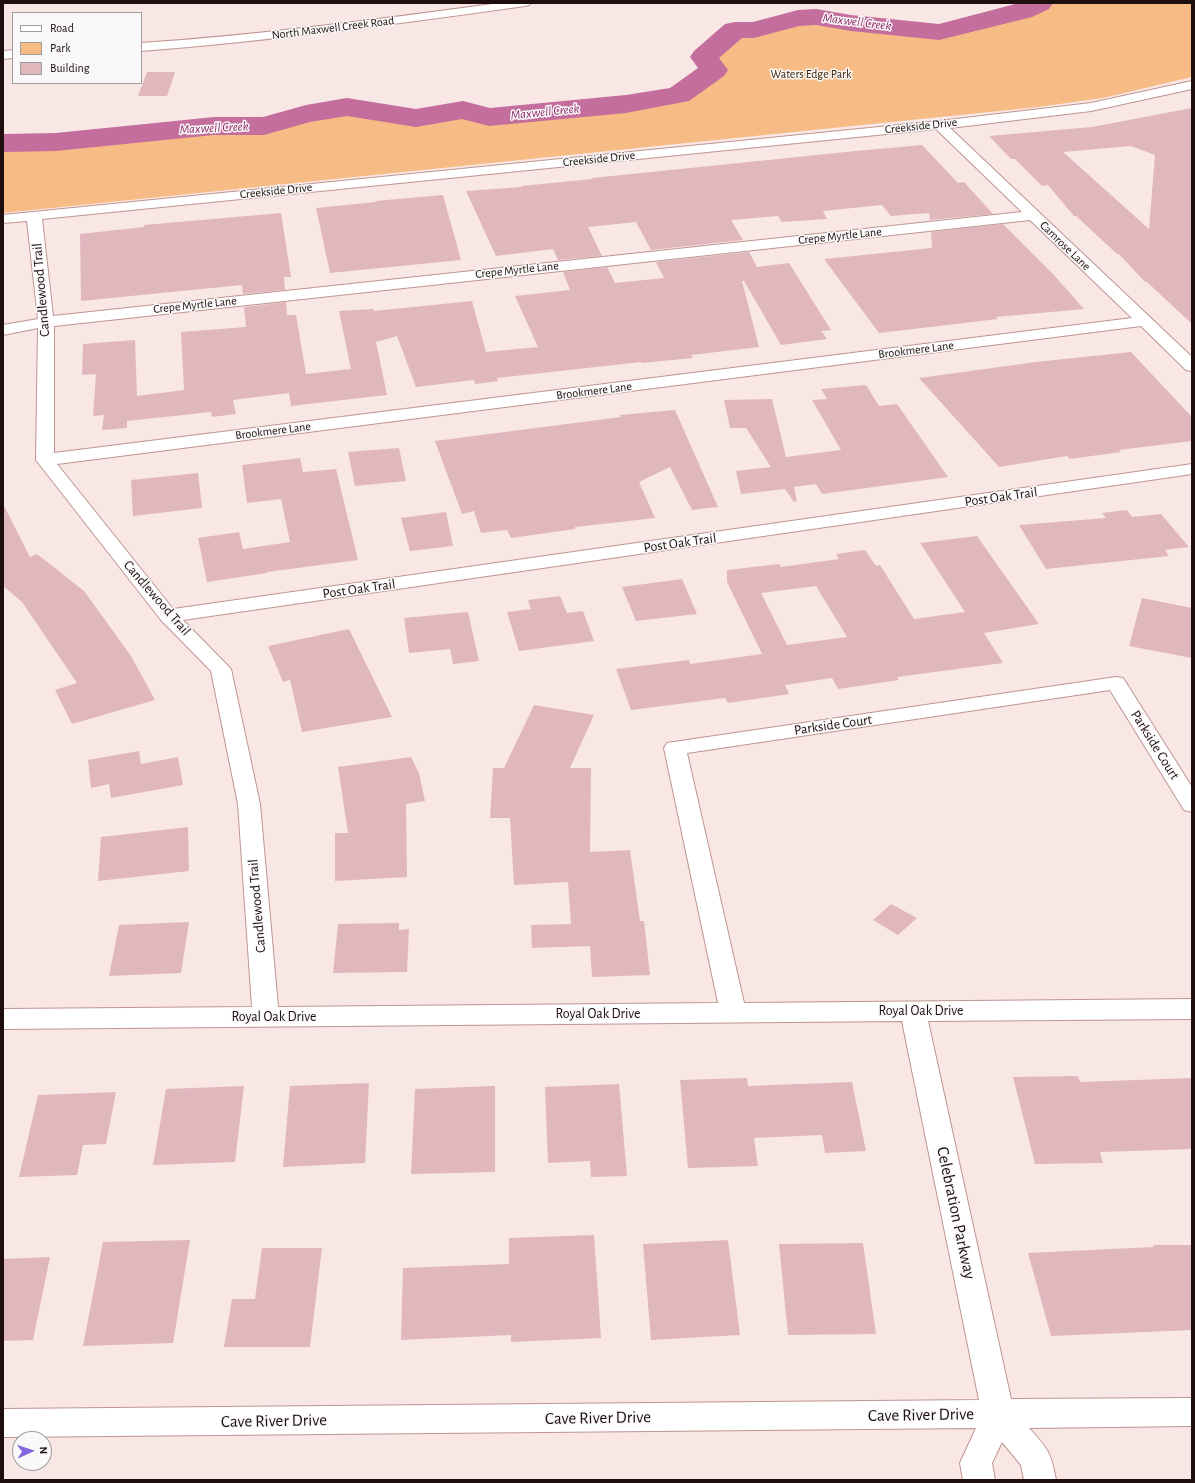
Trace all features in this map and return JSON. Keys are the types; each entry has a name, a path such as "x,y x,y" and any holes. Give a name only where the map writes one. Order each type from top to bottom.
{"street":[{"name":"North Maxwell Creek Road","path":"142,47 209,42 303,32 524,3"},
{"name":"Creekside Drive","path":"3,220 939,125 1091,107 1192,85"},
{"name":"Camrose Lane","path":"939,125 1192,366"},
{"name":"Crepe Myrtle Lane","path":"3,330 46,322 1032,215"},
{"name":"Candlewood Trail","path":"34,216 46,322 45,460 168,616 221,669 249,804 266,1017"},
{"name":"Brookmere Lane","path":"45,460 1144,321"},
{"name":"Post Oak Trail","path":"168,616 1192,469"},
{"name":"Parkside Court","path":"733,1013 675,748 1116,683 1192,806"},
{"name":"Royal Oak Drive","path":"3,1019 1192,1009"},
{"name":"Celebration Parkway","path":"913,1011 998,1414 1036,1459 1040,1480"},
{"name":"Cave River Drive","path":"3,1423 1192,1412"},
{"path":"979,1480 976,1463 998,1414"}],"green space":[{"name":"Waters Edge Park","path":"1040,3 1192,3 1192,77 1103,98 1038,107 3,213 3,143 56,142 214,126 264,126 306,114 347,107 416,118 463,110 489,117 626,104 679,95 714,70 704,57 735,30 754,30 798,18 816,17 851,23 939,32 1023,11"}],"building":[{"path":"147,72 175,72 167,96 138,96"},
{"path":"1192,108 1192,324 1147,282 1145,282 1119,254 1117,254 1076,216 1074,216 1048,185 1042,186 1015,159 1011,159 989,136 1092,127","holes":["1131,146 1155,155 1149,229 1063,152"]},
{"path":"922,145 958,183 964,182 993,214 930,220 929,213 891,216 882,205 823,211 827,219 782,222 778,216 731,220 743,240 651,250 636,222 588,227 602,256 558,260 553,249 496,256 466,191 522,187 521,186 593,179 592,178"},
{"path":"443,195 461,260 330,273 316,208"},
{"path":"281,213 291,277 284,277 285,290 243,294 242,285 81,301 80,234 144,227 144,225"},
{"path":"1003,224 1053,274 1084,309 996,317 998,319 879,333 824,259 932,248 931,232"},
{"path":"749,252 757,267 789,263 831,330 821,331 827,339 781,345 744,281 742,281 759,347 691,355 693,358 641,362 497,378 498,381 475,384 474,380 416,387 397,336 376,342 387,395 291,406 289,393 233,400 236,414 212,417 211,412 127,421 127,428 102,430 104,415 93,416 96,374 82,375 83,344 135,340 137,396 184,390 181,332 246,327 244,307 286,302 287,315 296,315 306,374 351,369 339,311 374,309 374,311 472,301 486,352 538,347 515,296 570,290 563,272 607,267 615,283 664,278 656,262"},
{"path":"1131,352 1192,417 1192,441 1119,450 1121,452 1070,459 1067,456 999,467 919,378 1036,362"},
{"path":"866,385 879,406 897,404 948,477 822,494 816,484 794,487 797,501 794,502 785,489 741,494 736,471 771,467 746,428 730,428 724,400 772,399 786,457 841,450 812,400 827,399 821,389"},
{"path":"675,410 718,507 692,510 670,467 639,482 655,518 575,527 575,529 511,538 507,530 481,533 474,511 462,514 435,441 621,417 620,415"},
{"path":"399,448 406,481 355,486 348,452"},
{"path":"300,458 303,472 336,469 358,560 267,572 207,582 198,538 239,532 243,549 290,542 281,499 247,503 242,465"},
{"path":"198,473 202,508 133,516 131,480"},
{"path":"3,504 30,557 37,554 84,591 131,656 155,700 72,724 55,690 77,683 22,602 3,586"},
{"path":"1127,510 1132,517 1161,514 1189,547 1165,550 1169,556 1046,569 1019,525 1106,518 1102,513"},
{"path":"446,512 453,546 410,551 401,518"},
{"path":"977,536 1039,624 984,633 1003,663 897,677 899,680 838,689 832,678 785,685 789,694 728,703 725,698 631,710 616,669 689,660 690,664 762,654 727,582 727,570 779,564 781,567 839,559 836,554 865,550 876,566 880,565 914,619 965,612 920,543","holes":["816,586 847,637 787,645 761,593"]},
{"path":"682,579 697,614 636,621 622,587"},
{"path":"560,596 567,613 583,611 594,641 519,651 507,612 531,609 528,600"},
{"path":"1142,598 1192,608 1192,658 1129,646"},
{"path":"468,612 479,661 453,664 450,649 409,653 404,618"},
{"path":"349,629 392,717 302,732 290,680 283,682 268,646"},
{"path":"534,705 594,715 570,768 591,768 590,852 630,850 640,921 644,921 650,975 592,977 590,946 532,948 531,925 571,924 568,882 514,885 510,818 490,818 493,768 504,768"},
{"path":"139,751 141,764 178,757 183,785 111,798 109,784 91,788 88,760"},
{"path":"411,757 419,773 425,801 406,804 407,877 335,881 335,833 348,833 338,767"},
{"path":"188,827 189,871 98,881 101,837"},
{"path":"891,904 917,918 898,935 873,920"},
{"path":"189,922 181,973 109,976 119,925"},
{"path":"399,923 399,930 409,929 407,972 333,973 338,924"},
{"path":"1078,1076 1080,1082 1192,1078 1192,1149 1100,1152 1103,1163 1035,1164 1013,1077"},
{"path":"747,1078 748,1086 852,1082 866,1151 825,1153 822,1135 754,1138 758,1166 688,1168 680,1080"},
{"path":"369,1083 365,1163 283,1167 290,1086"},
{"path":"619,1084 627,1176 591,1177 590,1161 548,1163 545,1087"},
{"path":"244,1086 235,1162 153,1165 166,1089"},
{"path":"495,1086 495,1172 411,1174 415,1089"},
{"path":"116,1092 106,1144 83,1145 77,1175 19,1177 38,1095"},
{"path":"594,1235 601,1338 511,1342 511,1335 401,1340 403,1268 509,1264 509,1238"},
{"path":"190,1240 173,1343 83,1346 103,1242"},
{"path":"728,1240 740,1335 651,1340 643,1244"},
{"path":"863,1243 876,1334 788,1335 779,1244"},
{"path":"1153,1245 1192,1245 1192,1330 1051,1336 1028,1253 1154,1247"},
{"path":"262,1248 322,1248 310,1347 224,1347 232,1299 255,1299"},
{"path":"50,1257 33,1340 3,1341 3,1259"}],"waterway":[{"name":"Maxwell Creek","path":"3,143 56,142 214,126 264,126 306,114 347,107 416,118 463,110 489,117 626,104 679,95 714,70 704,57 735,30 754,30 798,18 816,17 851,23 939,32 1023,11 1040,3"}]}
